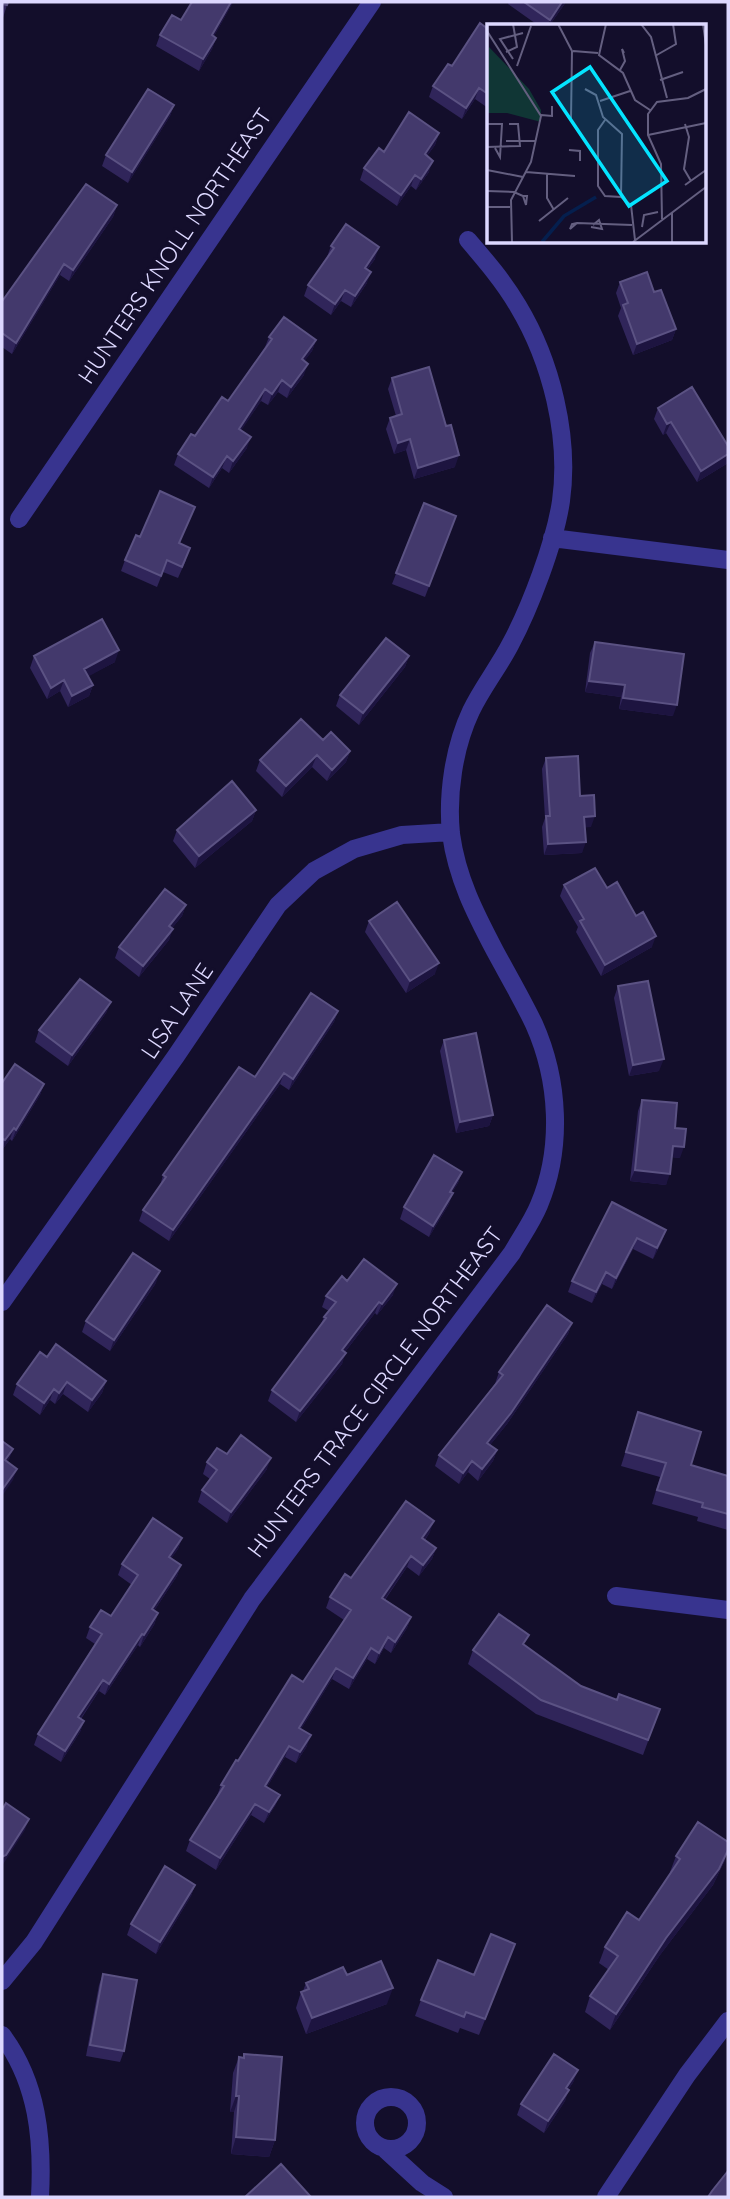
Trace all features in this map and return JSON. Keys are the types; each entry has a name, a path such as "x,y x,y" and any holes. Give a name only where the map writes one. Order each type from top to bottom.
{"street":[{"name":"HUNTERS KNOLL NORTHEAST","path":"19,519 372,2"},
{"name":"HUNTERS TRACE CIRCLE NORTHEAST","path":"2,1981 34,1942 252,1599 512,1253 539,1206 550,1173 555,1138 555,1103 550,1069 534,1025 468,899 457,866 451,832 452,779 463,732 472,709 497,671 520,625 552,538 561,500 559,422 550,379 519,307 497,274 468,240"},
{"path":"552,538 728,560"},
{"name":"LISA LANE","path":"2,1302 176,1056 278,905 314,872 354,849 402,835 451,832"},
{"path":"616,1596 728,1610"},
{"path":"606,2197 687,2075 728,2021"},
{"path":"2,2035 11,2047 34,2099 42,2152 40,2197"},
{"path":"386,2150 422,2183 444,2197"}],"building":[{"path":"192,2 231,2 212,35 216,38 203,59 160,35 172,15 181,20"},
{"path":"524,2 562,2 550,20"},
{"path":"480,23 487,28 487,93 479,88 466,108 433,86 448,64 452,66"},
{"path":"148,89 174,105 132,172 106,155"},
{"path":"409,112 439,133 425,154 433,161 421,179 415,175 401,195 364,168 379,148 384,152"},
{"path":"86,184 117,205 73,270 64,264 16,343 2,333 2,299"},
{"path":"346,224 379,247 365,268 371,272 355,296 345,290 335,304 308,285 334,248 331,246"},
{"path":"647,272 654,292 661,290 676,329 637,344 623,305 628,303 620,282"},
{"path":"284,317 316,340 302,359 308,364 291,387 282,380 272,394 265,389 239,429 251,437 233,461 227,456 213,477 178,454 191,434 195,436 222,397 228,401 272,339 269,337"},
{"path":"429,367 446,426 451,425 459,455 418,468 410,439 398,443 390,418 402,414 392,378"},
{"path":"692,387 728,446 728,454 701,471 671,422 667,424 658,408"},
{"path":"160,491 195,507 179,543 190,548 182,567 167,560 161,576 125,560 136,535 140,537"},
{"path":"424,503 456,516 429,586 396,573"},
{"path":"102,619 119,650 84,669 93,685 72,696 64,680 51,688 34,656"},
{"path":"386,638 409,656 363,713 340,695"},
{"path":"595,642 684,654 677,705 623,698 625,685 589,681"},
{"path":"301,719 323,740 331,732 350,751 332,770 317,755 286,786 260,760"},
{"path":"578,756 580,796 594,795 595,816 584,817 586,842 548,844 546,816 550,816 546,758"},
{"path":"232,781 256,810 199,856 177,830"},
{"path":"595,868 607,888 617,882 636,916 643,912 656,936 605,965 580,921 584,919 564,885"},
{"path":"165,889 186,905 169,926 173,929 143,966 119,947"},
{"path":"397,902 439,963 410,981 369,921"},
{"path":"80,979 111,1002 72,1055 39,1030"},
{"path":"648,981 664,1059 633,1065 618,986"},
{"path":"311,993 338,1011 293,1079 284,1073 173,1230 143,1210 166,1177 163,1175 239,1067 255,1077"},
{"path":"476,1033 493,1115 460,1122 444,1040"},
{"path":"15,1064 44,1084 16,1130 14,1128 2,1141 2,1083"},
{"path":"642,1100 677,1103 675,1128 686,1129 684,1147 673,1146 670,1174 635,1170"},
{"path":"434,1155 462,1172 433,1226 404,1207"},
{"path":"612,1202 666,1230 657,1248 637,1238 616,1278 606,1272 596,1292 572,1281"},
{"path":"133,1253 160,1271 114,1340 86,1321"},
{"path":"364,1259 397,1284 382,1304 379,1302 342,1350 346,1353 300,1411 272,1390 336,1302 326,1296 342,1276 347,1281"},
{"path":"547,1305 572,1323 511,1413 487,1443 497,1450 482,1469 472,1461 463,1473 439,1455 503,1375 499,1372"},
{"path":"56,1344 106,1381 92,1400 67,1382 59,1393 54,1389 44,1403 17,1384 40,1352 47,1357"},
{"path":"638,1412 701,1432 691,1465 728,1476 728,1514 702,1507 703,1503 657,1490 666,1463 626,1452"},
{"path":"241,1435 271,1458 231,1512 202,1490 217,1470 207,1462 217,1448 227,1454"},
{"path":"2,1441 13,1449 5,1460 17,1469 2,1490"},
{"path":"406,1501 434,1521 422,1538 436,1548 423,1565 411,1556 382,1598 411,1617 395,1642 388,1637 379,1653 371,1648 353,1678 336,1668 299,1728 311,1735 300,1752 289,1746 265,1786 280,1795 269,1812 255,1804 220,1858 190,1840 224,1786 221,1785 236,1760 238,1761 292,1675 303,1682 351,1610 330,1597 345,1574 351,1578"},
{"path":"153,1518 182,1538 169,1557 181,1565 152,1609 158,1613 144,1635 142,1634 109,1684 103,1680 78,1717 84,1721 65,1751 38,1734 102,1634 90,1627 101,1610 111,1616 138,1575 122,1564"},
{"path":"499,1614 529,1635 523,1644 581,1686 617,1700 619,1694 660,1709 648,1740 541,1700 473,1650"},
{"path":"6,1803 29,1819 6,1855 2,1857 2,1810"},
{"path":"698,1822 728,1842 728,1850 719,1869 666,1938 616,2014 590,1996 618,1956 605,1947 627,1912 639,1920 680,1859 676,1856"},
{"path":"165,1866 195,1885 160,1942 131,1924"},
{"path":"491,1934 515,1944 485,2019 466,2012 464,2017 421,2000 438,1960 474,1975"},
{"path":"381,1961 393,1988 312,2018 301,1992 309,1989 306,1983 343,1967 347,1975"},
{"path":"103,1974 137,1980 124,2051 90,2045"},
{"path":"244,2054 282,2057 275,2140 236,2137 239,2057 244,2058"},
{"path":"554,2054 578,2070 566,2088 569,2090 548,2121 521,2104"},
{"path":"281,2164 311,2197 245,2197"},
{"path":"728,2171 728,2197 708,2197 712,2191"}]}
